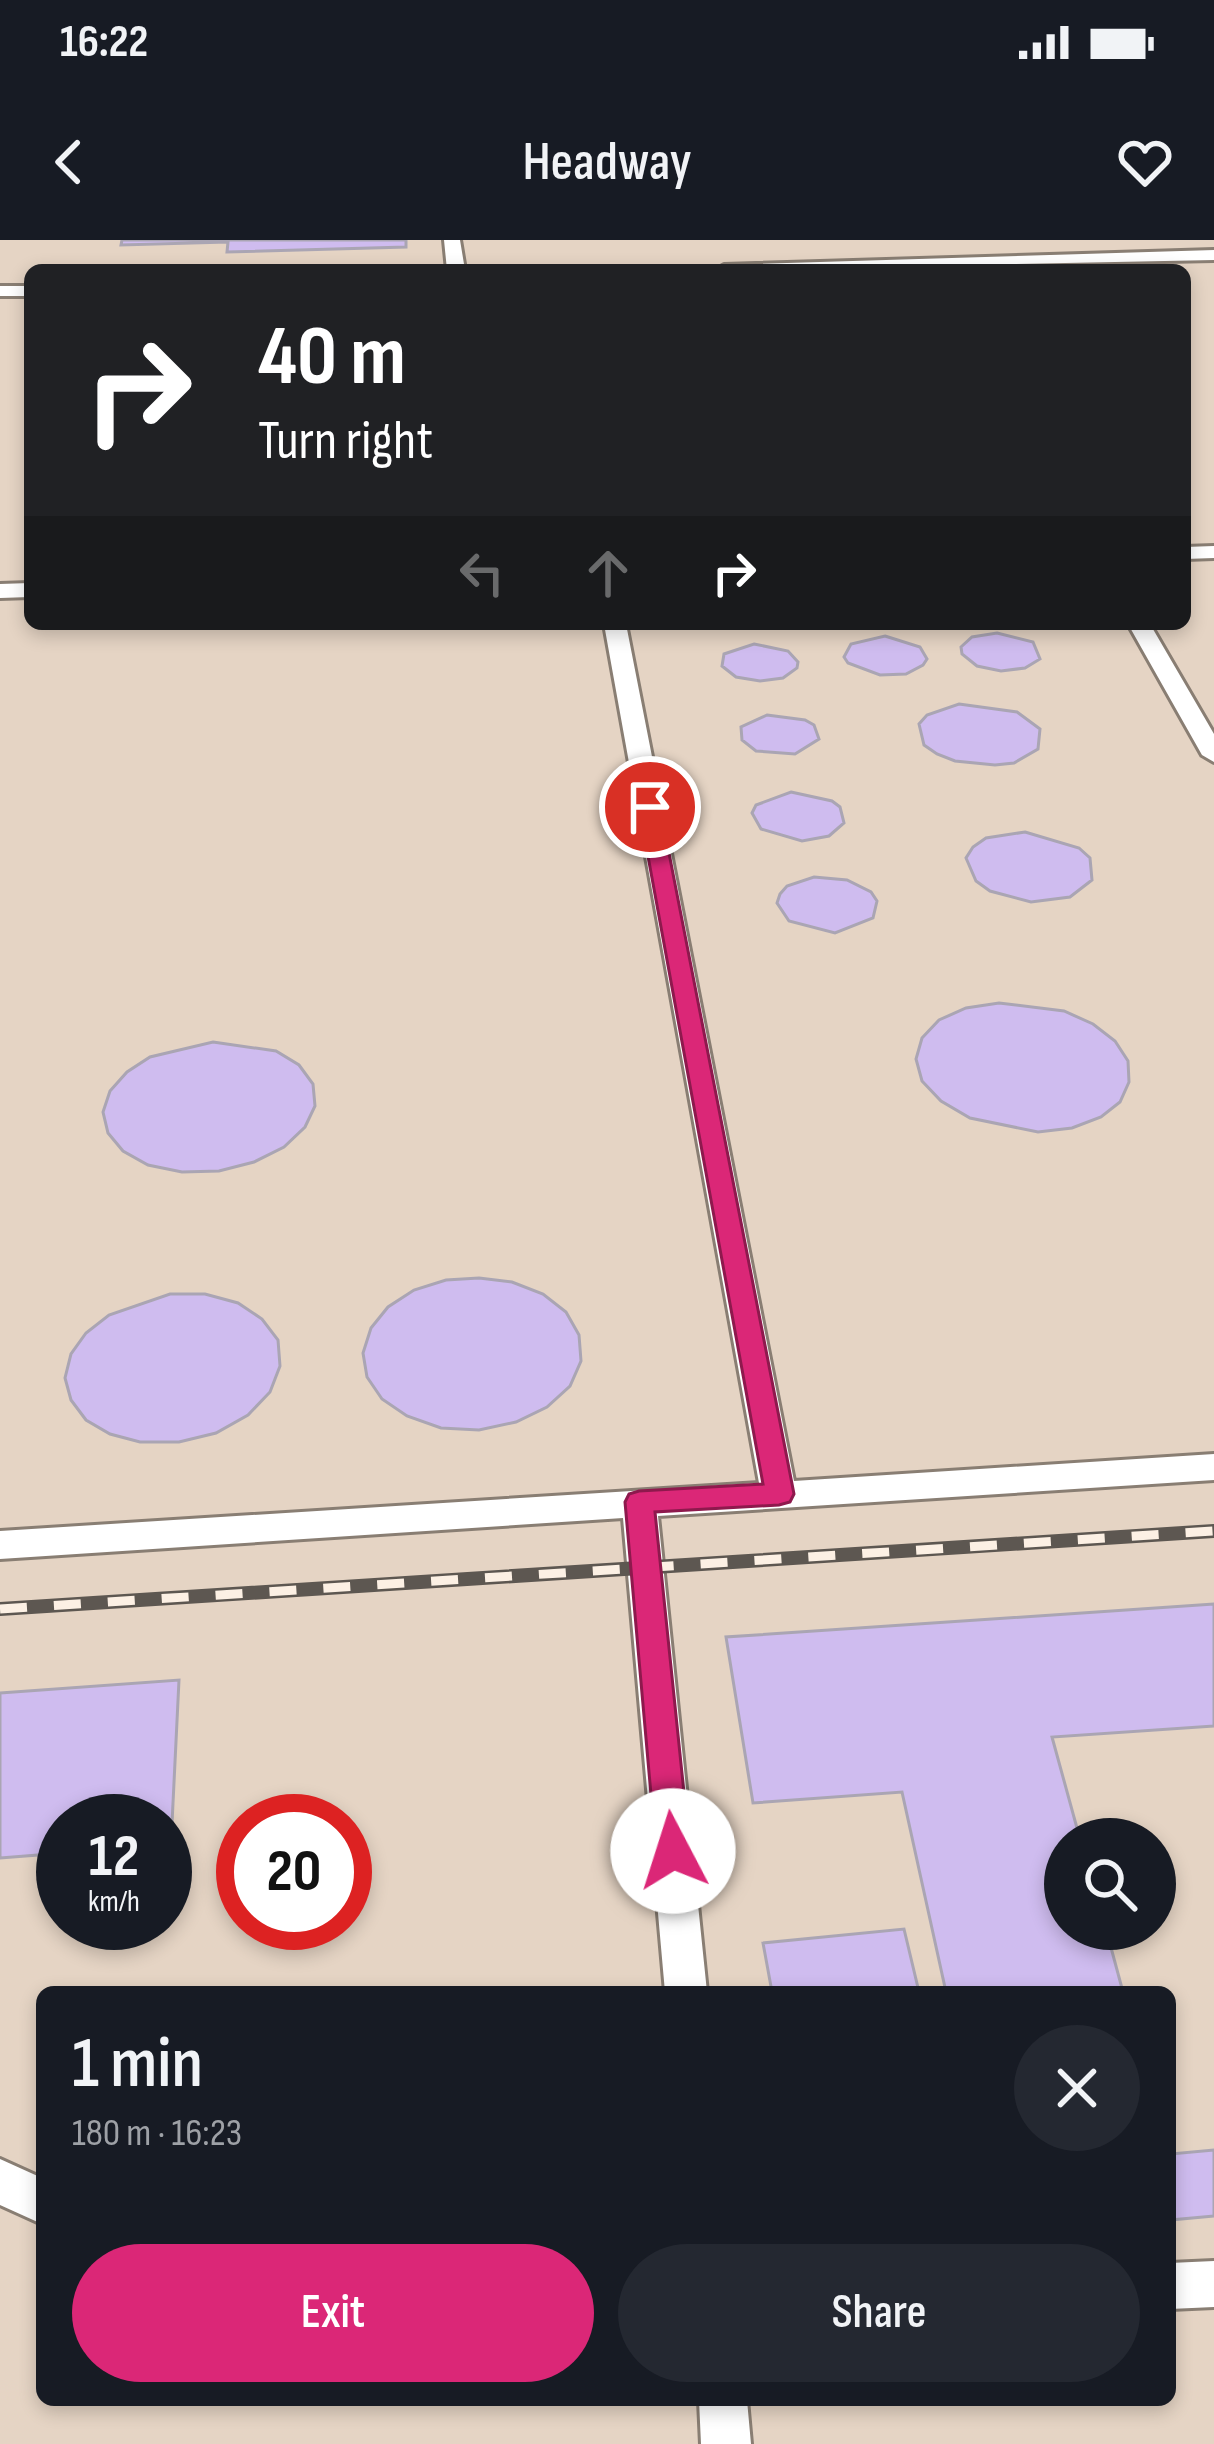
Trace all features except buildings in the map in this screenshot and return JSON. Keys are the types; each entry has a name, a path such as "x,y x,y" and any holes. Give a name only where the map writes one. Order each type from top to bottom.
{"lane":[{"path":"920,264 1214,255"},
{"path":"616,630 779,1494"},
{"path":"1141,630 1214,755"},
{"path":"0,1544 1214,1467"},
{"path":"639,1502 685,1986"},
{"path":"0,2181 36,2198"},
{"path":"1176,2286 1214,2284"},
{"path":"723,2406 726,2444"}],"shaded area":[{"path":"0,240 1214,240 1214,2444 0,2444"}],"railway":[{"path":"0,1609 1214,1531"}],"route":[{"path":"650,807 779,1494 639,1502 673,1851"}]}
